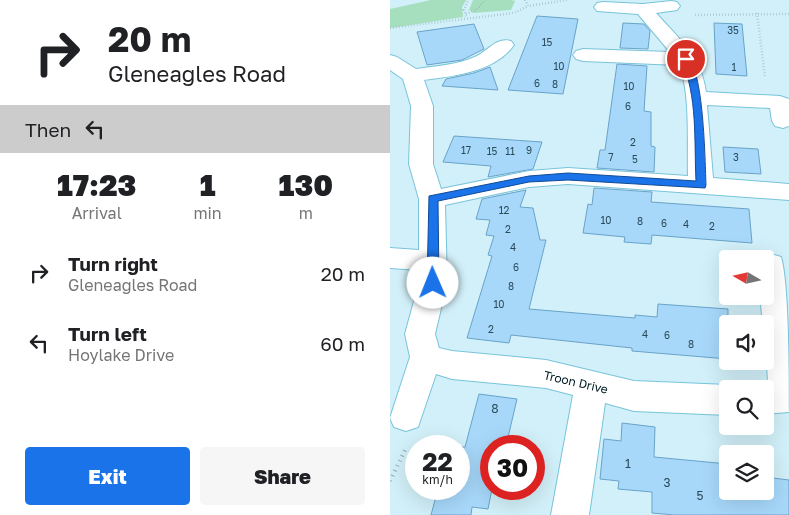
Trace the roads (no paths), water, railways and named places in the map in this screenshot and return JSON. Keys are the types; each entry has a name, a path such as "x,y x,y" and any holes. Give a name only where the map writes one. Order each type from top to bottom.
{"street":[{"path":"603,7 645,11 671,6"},
{"path":"645,11 686,59 693,74 701,185"},
{"path":"412,76 475,64 494,56 504,45"},
{"path":"583,55 686,59"},
{"path":"390,61 412,76 422,106 421,164 432,199 433,283 420,334 426,357 406,416"},
{"path":"696,98 777,102"},
{"path":"432,199 529,179 568,176 789,192"},
{"path":"390,258 432,261"},
{"path":"774,294 780,340 780,398"},
{"name":"Troon Drive","path":"426,357 452,365 546,374 634,396 719,400"},
{"path":"570,515 591,385"}]}
